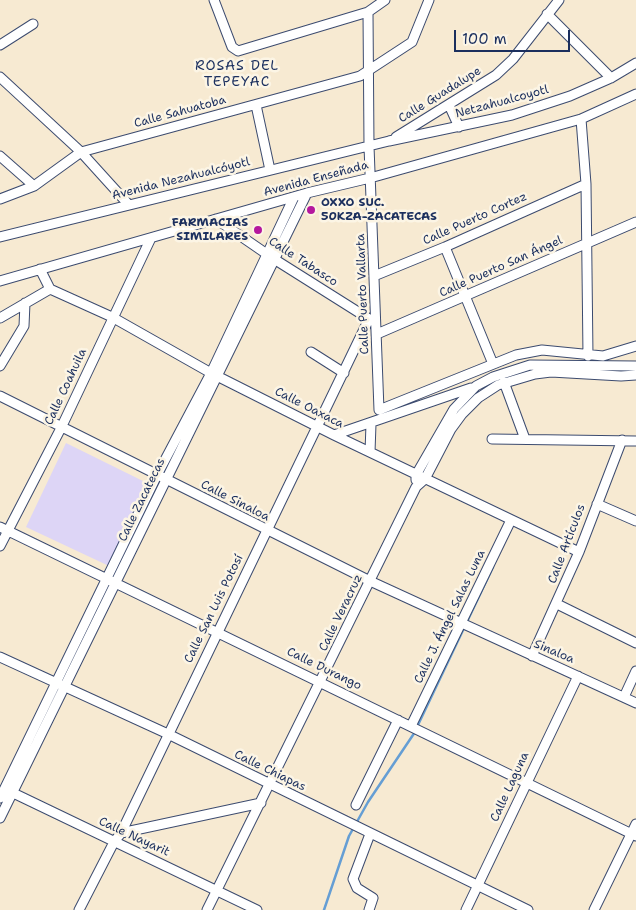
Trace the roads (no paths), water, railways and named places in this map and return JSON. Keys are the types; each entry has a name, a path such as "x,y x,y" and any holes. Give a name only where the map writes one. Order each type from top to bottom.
{"street":[{"path":"214,0 232,47 236,50 368,12 385,0"},
{"name":"Calle Sahuatoba","path":"0,200 34,186 81,152 360,76 412,42 429,0"},
{"name":"Calle Guadalupe","path":"389,141 496,75 513,59 559,0"},
{"name":"Calle Puerto Vallarta","path":"368,12 368,146 374,276 373,321 377,334 380,410 493,364"},
{"path":"547,14 611,78"},
{"path":"0,45 33,24"},
{"name":"Netzahualcoyotl","path":"368,146 512,115 561,99 611,78 636,63"},
{"path":"0,77 81,152 129,205"},
{"name":"Avenida Enseñada","path":"0,281 307,193 370,178 581,119 636,94"},
{"path":"256,105 270,170"},
{"path":"449,105 459,126"},
{"path":"581,119 586,184 588,356"},
{"name":"Avenida Nezahualcóyotl","path":"0,237 368,146"},
{"path":"0,156 34,186"},
{"name":"Calle Puerto Cortez","path":"374,276 445,247 586,184"},
{"name":"Calle Zacatecas","path":"270,256 307,193"},
{"name":"Calle Zacatecas","path":"61,686 107,580 214,374 270,256 294,197"},
{"name":"Calle Tabasco","path":"216,220 373,321"},
{"name":"Calle Puerto San Ángel","path":"377,334 636,222"},
{"name":"Calle Coahuila","path":"0,546 4,528 61,428 151,238"},
{"path":"445,247 493,364 516,355 542,350 603,356 636,346"},
{"path":"0,318 50,289 40,269"},
{"name":"Calle Oaxaca","path":"50,289 112,317 214,374 334,435 579,552"},
{"path":"0,366 23,330 26,302"},
{"name":"Calle San Luis Potosí","path":"79,910 114,842 121,833 316,426 373,321"},
{"path":"311,352 344,373"},
{"path":"334,435 371,424 476,386 512,370 530,365 636,366"},
{"path":"421,477 465,410 487,392 504,382 552,372 620,376 636,375"},
{"path":"504,382 525,439"},
{"path":"421,477 445,422 458,404 476,386"},
{"name":"Calle Sinaloa","path":"0,396 266,530 462,623"},
{"path":"458,404 465,410"},
{"path":"370,452 371,424"},
{"path":"492,439 636,441"},
{"name":"Calle Artículos","path":"532,656 579,552 622,440"},
{"name":"Calle Zacatecas","path":"0,798 116,584 162,477"},
{"name":"Calle Veracruz","path":"207,910 421,477"},
{"path":"597,504 636,521"},
{"name":"Calle J. Ángel Salas Luna","path":"410,726 511,520"},
{"name":"Calle Durango","path":"4,528 107,580 321,681 634,835"},
{"path":"557,604 636,643"},
{"name":"Sinaloa","path":"462,623 636,703"},
{"name":"Calle Chiapas","path":"0,657 168,734 528,910"},
{"path":"624,697 636,671"},
{"name":"Calle Laguna","path":"466,910 525,783 578,676"},
{"path":"356,805 398,720"},
{"name":"Calle Zacatecas","path":"0,818 6,789"},
{"name":"Calle Nayarit","path":"6,789 257,910"},
{"name":"Calle Nayarit","path":"121,833 261,803"},
{"path":"594,910 634,835 636,824"},
{"path":"369,833 353,882 357,888 373,898 369,910"}],"waterway":[{"path":"417,727 493,567"},
{"path":"324,910 349,836 368,802 415,732"}],"place":[{"name":"OXXO SUC. 50KZA-ZACATECAS","path":"311,210"},
{"name":"FARMACIAS SIMILARES","path":"258,230"}],"district":[{"name":"ROSAS DEL TEPEYAC","path":"237,74"}]}
